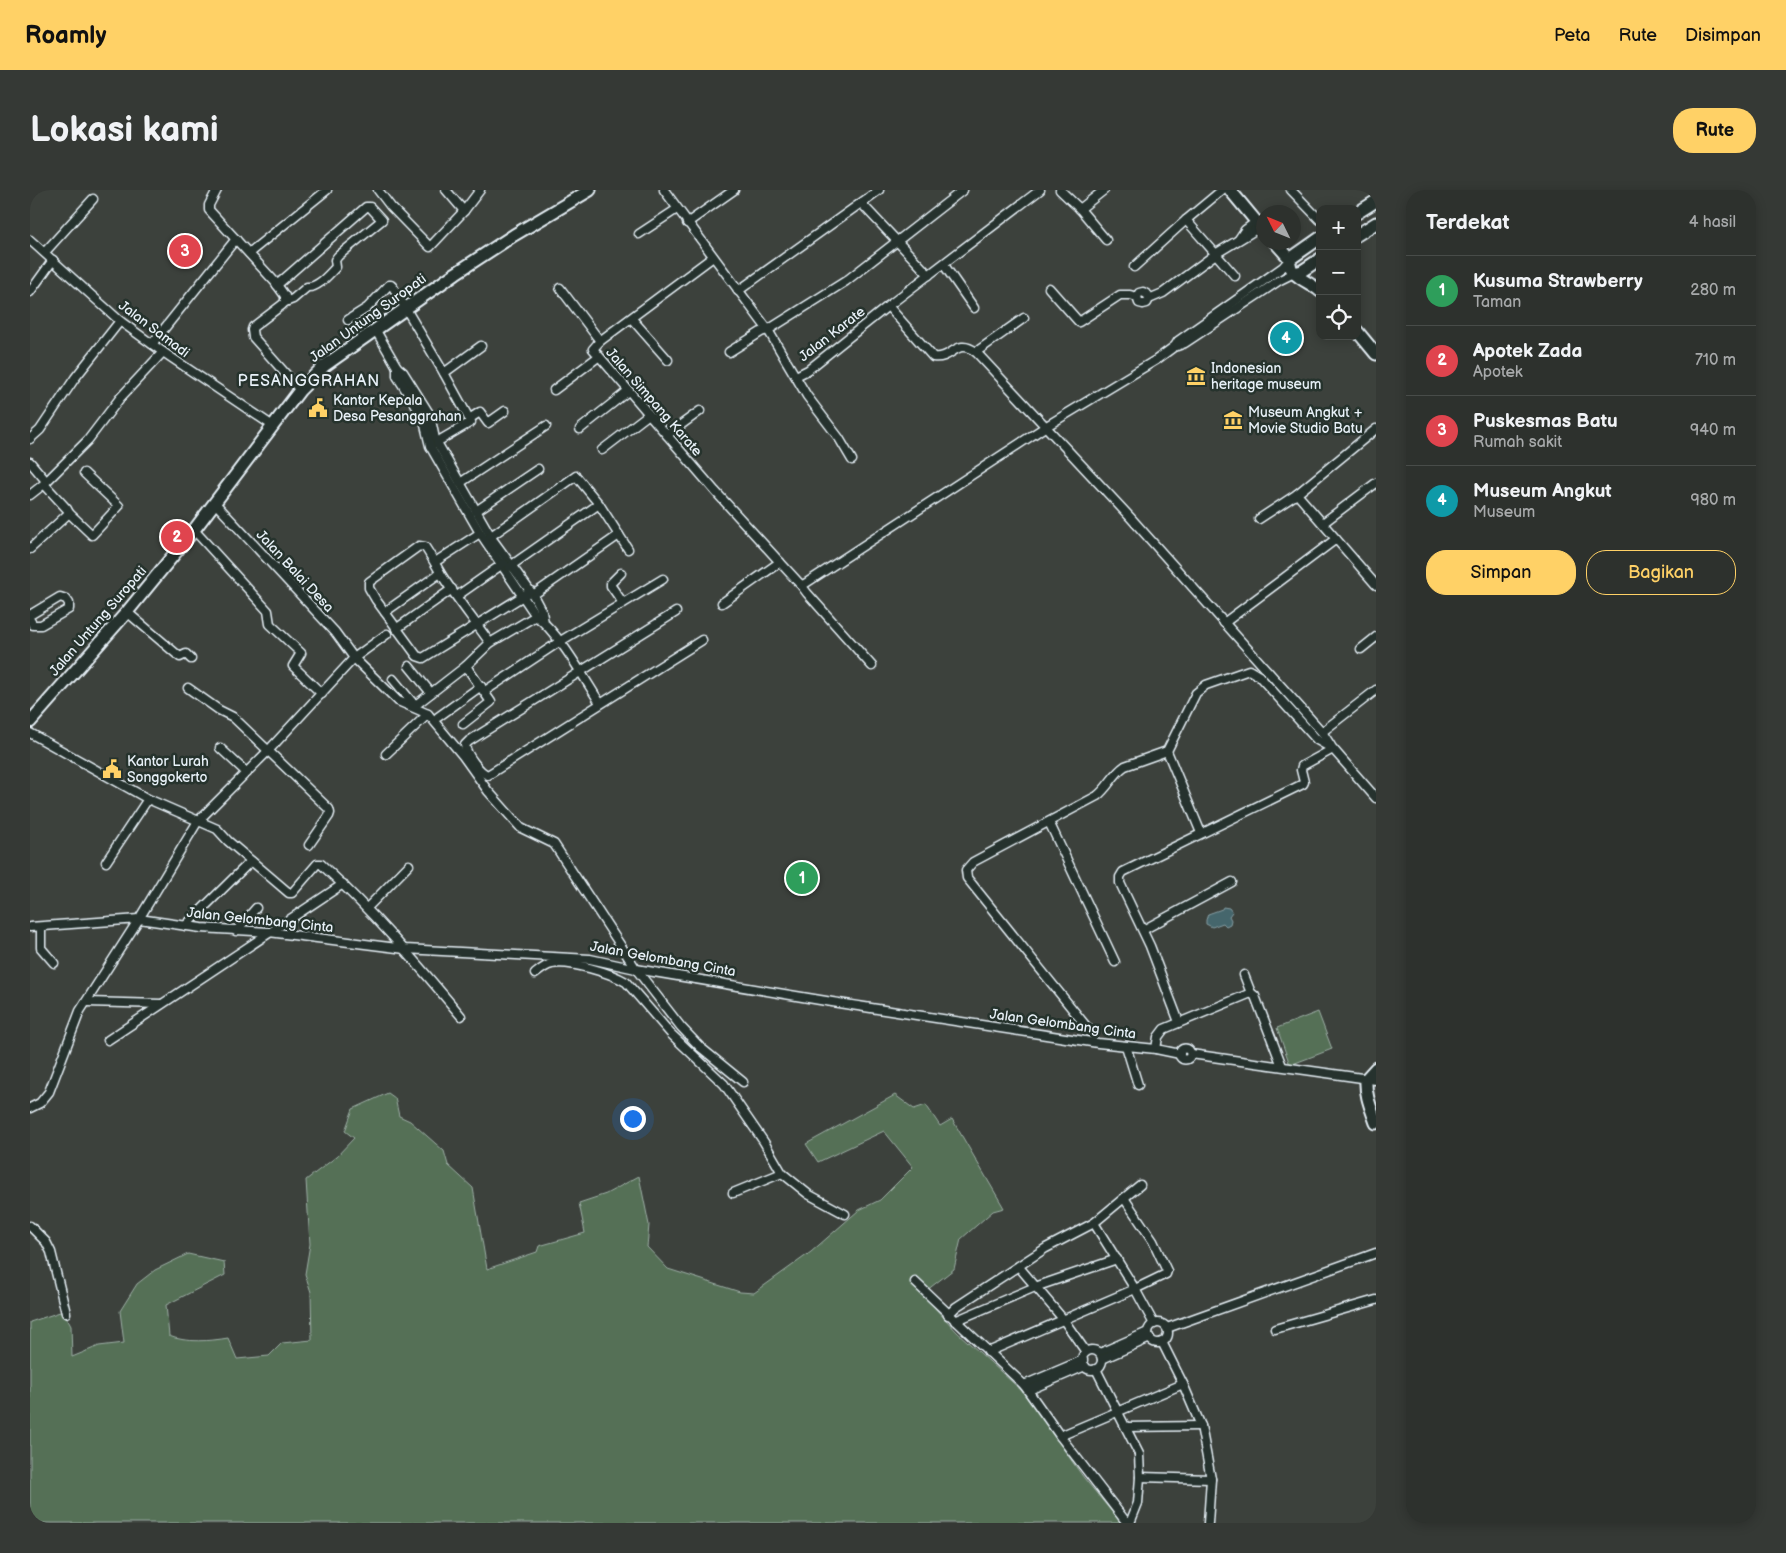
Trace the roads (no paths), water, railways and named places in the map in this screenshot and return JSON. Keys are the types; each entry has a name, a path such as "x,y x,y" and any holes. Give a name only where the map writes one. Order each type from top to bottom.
{"main road":[{"name":"Jalan Untung Suropati","path":"30,722 127,612 194,530 300,390 324,366 514,234 590,190"},
{"path":"1230,190 1256,222"},
{"path":"1361,210 1376,201"},
{"path":"1361,232 1376,223"},
{"path":"1291,254 1316,240"},
{"path":"1286,250 1302,263 1316,261"},
{"path":"1291,254 1290,269 1316,287"},
{"path":"1294,273 1302,271 1316,261"},
{"path":"1316,261 1308,275 1316,287"},
{"path":"1361,337 1376,354"},
{"path":"1376,1068 1371,1079 1367,1097 1376,1123"}],"street":[{"path":"217,190 209,205 209,210 277,285 285,296 285,302"},
{"path":"249,254 327,190"},
{"path":"378,190 391,207 430,247 464,211 480,190"},
{"path":"446,190 464,211"},
{"name":"Jalan Karate","path":"664,190 768,330 796,376 808,370 888,306 1040,190"},
{"path":"687,223 734,190"},
{"path":"738,291 879,190"},
{"path":"729,352 846,281 963,190"},
{"path":"1060,190 1080,209 1106,240"},
{"path":"1080,209 1104,190"},
{"path":"1134,267 1222,190"},
{"path":"1291,190 1316,216"},
{"path":"45,252 93,199"},
{"path":"861,203 929,275"},
{"path":"277,285 366,207 370,207 382,220 338,256 335,260 336,267 316,285 312,288 307,288 293,299 285,302 253,328 252,334 300,390"},
{"path":"639,234 677,209"},
{"path":"1186,220 1217,253 1235,276"},
{"path":"1049,288 1079,322 1120,295 1130,294 1137,297 1141,304 1147,303 1149,299 1163,293 1217,253 1238,240 1245,230 1256,228"},
{"path":"152,344 236,239"},
{"name":"Jalan Samadi","path":"30,240 120,321 162,352 273,426"},
{"path":"800,584 806,585 1045,427 1156,360 1175,346 1178,341 1283,267 1291,254"},
{"name":"Jalan Simpang Karate","path":"713,257 600,341 593,349 715,491 872,666"},
{"path":"30,292 53,260"},
{"path":"944,265 974,308"},
{"path":"1175,346 1182,345 1280,280 1294,273"},
{"path":"348,320 362,312 391,284 407,307 471,422 434,444"},
{"path":"560,288 600,341"},
{"path":"888,306 933,357 946,355 962,346 969,347 976,352 1130,518 1322,732 1332,748 1375,795"},
{"path":"632,318 668,360"},
{"path":"976,352 1024,318"},
{"path":"30,439 40,430 75,378 120,321"},
{"path":"375,329 397,367 397,376 426,423 434,444 473,510 491,536 506,565"},
{"path":"444,373 481,346"},
{"path":"30,495 45,483 88,440 120,398 162,352"},
{"path":"554,390 598,357"},
{"path":"796,376 807,396 839,438 852,460"},
{"path":"580,428 628,391"},
{"path":"469,418 480,412 488,423 505,411"},
{"path":"666,435 700,411"},
{"path":"602,450 649,414"},
{"path":"460,483 546,426"},
{"path":"1259,519 1297,494 1376,429"},
{"path":"434,444 460,483 473,510 480,533 528,594 544,622 600,703"},
{"path":"30,462 69,514 92,535 119,506 84,473"},
{"path":"473,510 538,468"},
{"path":"491,536 576,476 599,504 628,549"},
{"path":"1323,523 1376,483"},
{"path":"1297,494 1376,584"},
{"name":"Jalan Balai Desa","path":"215,503 335,632 354,658 398,701 428,714"},
{"path":"396,629 454,593 506,565 599,504"},
{"path":"30,549 69,514"},
{"path":"194,530 268,611 270,624 301,653 293,666 322,694"},
{"path":"435,562 480,533"},
{"path":"490,643 477,625 454,593 440,573 425,547 419,546 369,582 369,588 396,629 417,656 422,659 477,625 528,594 619,535"},
{"path":"1224,623 1336,539"},
{"path":"722,603 780,562"},
{"path":"385,612 440,573"},
{"path":"621,573 611,582 611,586 623,603"},
{"path":"438,717 663,579"},
{"path":"30,615 60,597 70,603 69,609 41,625 33,625 30,620"},
{"path":"127,612 180,657 186,654 191,660"},
{"path":"676,612 465,745 466,750 482,772 488,775 702,640"},
{"path":"393,679 417,704 466,666 490,643 539,614"},
{"path":"30,1108 40,1103 49,1092 80,1011 140,919 198,821 247,773 354,658 387,634"},
{"path":"1361,649 1376,637"},
{"path":"409,666 431,693"},
{"path":"463,724 491,703 483,688 466,666"},
{"path":"1090,1030 965,875 967,867 973,862 1097,796 1125,766 1167,752 1196,694 1206,684 1249,670 1259,676 1317,740 1332,748"},
{"path":"188,688 219,710 231,715 330,811 329,816 309,845"},
{"path":"1322,732 1376,690"},
{"path":"386,754 428,714 463,756 488,791 521,828 554,844 636,969 681,1027 700,1047 743,1082"},
{"path":"30,733 148,799 217,829 251,861 290,893 318,863 321,864 367,908 405,949 461,1016"},
{"path":"220,748 247,773"},
{"path":"1179,1022 1156,961 1120,883 1120,876 1124,872 1201,833 1303,784 1302,766 1332,748"},
{"path":"1167,752 1201,833"},
{"path":"106,862 148,799"},
{"path":"1049,822 1116,962"},
{"path":"186,926 251,861"},
{"path":"367,908 409,866"},
{"path":"1142,930 1232,882"},
{"path":"108,1040 343,884"},
{"path":"236,931 256,908"},
{"name":"Jalan Gelombang Cinta","path":"30,927 140,919 186,926 269,932 405,949 590,959 636,969 1098,1044 1156,1049 1180,1054 1182,1049 1186,1049 1191,1054 1282,1066"},
{"path":"41,927 41,948 54,963"},
{"path":"535,974 546,966 557,964 592,968 626,982 672,1034 724,1084 782,1172 808,1194 845,1214"},
{"path":"1244,975 1251,993 1255,996 1282,1066 1371,1079"},
{"path":"1156,1049 1160,1032 1164,1029 1251,993"},
{"path":"87,1002 161,1004"},
{"path":"1126,1046 1138,1085"},
{"path":"733,1193 782,1172"},
{"path":"948,1314 1046,1248 1094,1223 1140,1185"},
{"path":"988,1352 1166,1274 1167,1271 1152,1241 1124,1198"},
{"path":"1094,1223 1135,1289 1154,1324"},
{"path":"30,1226 46,1242 52,1252 66,1313"},
{"path":"1167,1328 1376,1252"},
{"path":"955,1321 1035,1287 1117,1259"},
{"path":"1018,1267 1063,1319 1086,1352 1084,1363"},
{"path":"915,1282 1026,1388 1060,1436 1129,1523 1138,1504 1139,1454 1096,1369"},
{"path":"1275,1329 1376,1300"},
{"path":"1162,1342 1154,1342 1149,1335 1150,1327 1160,1323 1167,1328"},
{"path":"1162,1342 1167,1335 1167,1328"},
{"path":"1101,1356 1149,1335"},
{"path":"1162,1342 1201,1426 1211,1480 1208,1523"},
{"path":"1086,1352 1095,1350 1101,1356"},
{"path":"1084,1363 1090,1369 1096,1369 1100,1365 1101,1356"},
{"path":"1026,1388 1084,1363"},
{"path":"1060,1436 1183,1384"},
{"path":"1126,1427 1201,1426"},
{"path":"1140,1477 1211,1480"}],"water":[{"path":"1223,907 1229,908 1232,912 1229,916 1230,924 1226,926 1223,923 1212,927 1206,924 1208,914"}],"place":[{"name":"Puskesmas Batu","path":"185,251"},
{"name":"Museum Angkut","path":"1286,338"},
{"name":"Indonesian heritage museum","path":"1196,376"},
{"name":"Kantor Kepala Desa Pesanggrahan","path":"318,408"},
{"name":"Museum Angkut + Movie Studio Batu","path":"1233,420"},
{"name":"Apotek Zada","path":"177,537"},
{"name":"Kantor Lurah Songgokerto","path":"112,769"},
{"name":"Kusuma Strawberry","path":"802,878"}],"district":[{"name":"PESANGGRAHAN","path":"309,381"}]}
